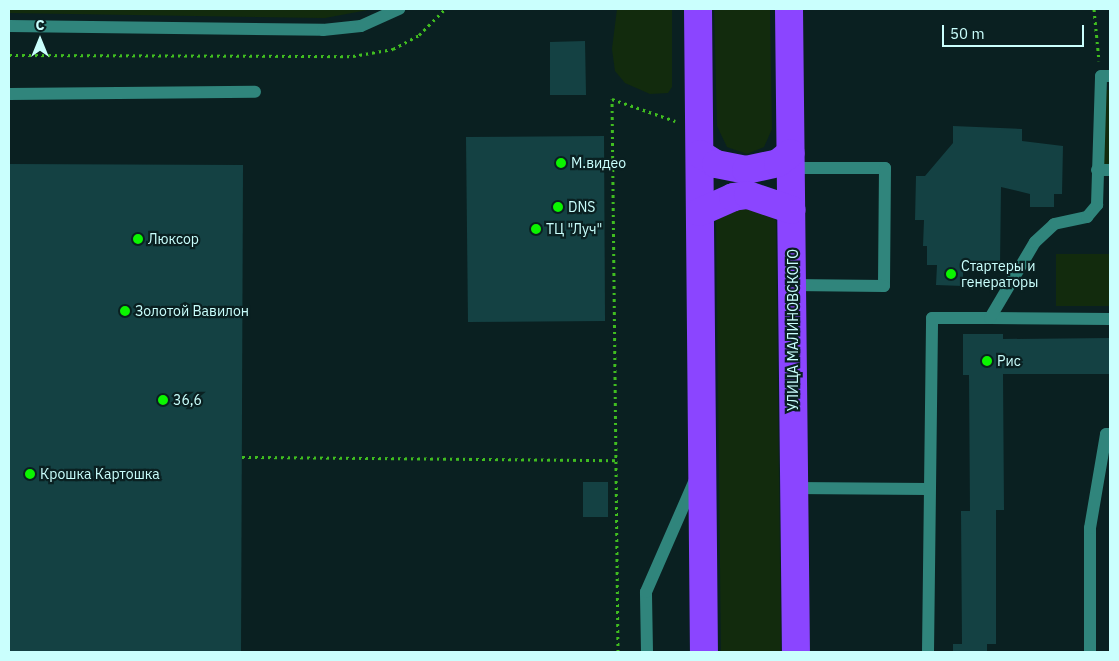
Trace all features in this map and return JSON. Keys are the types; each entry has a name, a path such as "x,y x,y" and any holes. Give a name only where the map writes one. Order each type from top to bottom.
{"highway":[{"path":"698,9 704,652"},
{"name":"УЛИЦА МАЛИНОВСКОГО","path":"789,9 796,652"},
{"path":"700,154 716,164 746,170 792,160"},
{"path":"700,212 732,197 748,195 780,202 792,210"}],"lane":[{"path":"9,26 323,30 361,26 399,9"},
{"path":"990,318 1035,242 1054,224 1087,218 1097,204 1104,170 1106,76"},
{"path":"9,94 255,92"},
{"path":"792,160 885,168 884,286 793,285"},
{"path":"928,652 928,489 932,318 1110,319"},
{"path":"1090,652 1090,528 1106,434 1110,434"},
{"path":"647,652 646,592 702,464"},
{"path":"794,488 928,489"}],"path":[{"path":"9,55 353,56 393,49 419,35 445,9"},
{"path":"1094,9 1106,76"},
{"path":"618,652 612,99 674,125 676,116"},
{"path":"242,457 616,460"}],"green space":[{"path":"9,9 373,9 325,18 9,13"},
{"path":"617,9 672,9 672,87 668,93 650,94 625,83 615,71 612,49"},
{"path":"714,9 770,9 772,129 764,147 747,154 727,147 717,126"},
{"path":"1104,90 1110,90 1110,166 1101,166"},
{"path":"732,207 769,212 776,221 781,652 721,652 716,220"},
{"path":"1056,254 1110,254 1110,306 1056,306"}],"building":[{"path":"585,41 586,95 550,95 550,42"},
{"path":"953,126 1022,129 1022,141 1063,146 1062,194 1054,194 1054,207 1030,207 1030,194 1001,187 1000,267 963,266 963,286 936,285 937,265 927,265 927,246 923,246 924,220 915,220 916,176 925,176 953,143"},
{"name":"ТЦ \"Луч\"","path":"604,136 605,321 468,322 466,137"},
{"name":"Золотой Вавилон","path":"9,164 243,165 241,652 9,652"},
{"path":"963,334 1003,334 1003,339 1110,338 1110,374 1003,374 1004,510 996,510 996,644 987,644 987,652 953,652 953,644 962,644 961,511 970,511 969,375 963,375"},
{"path":"583,482 608,482 608,517 583,517"}],"place":[{"name":"М.видео","path":"561,163"},
{"name":"DNS","path":"558,207"},
{"name":"ТЦ \"Луч\"","path":"536,229"},
{"name":"Люксор","path":"138,239"},
{"name":"Стартеры и генераторы","path":"951,274"},
{"name":"Золотой Вавилон","path":"125,311"},
{"name":"Рис","path":"987,361"},
{"name":"36,6","path":"163,400"},
{"name":"Крошка Картошка","path":"30,474"}]}
